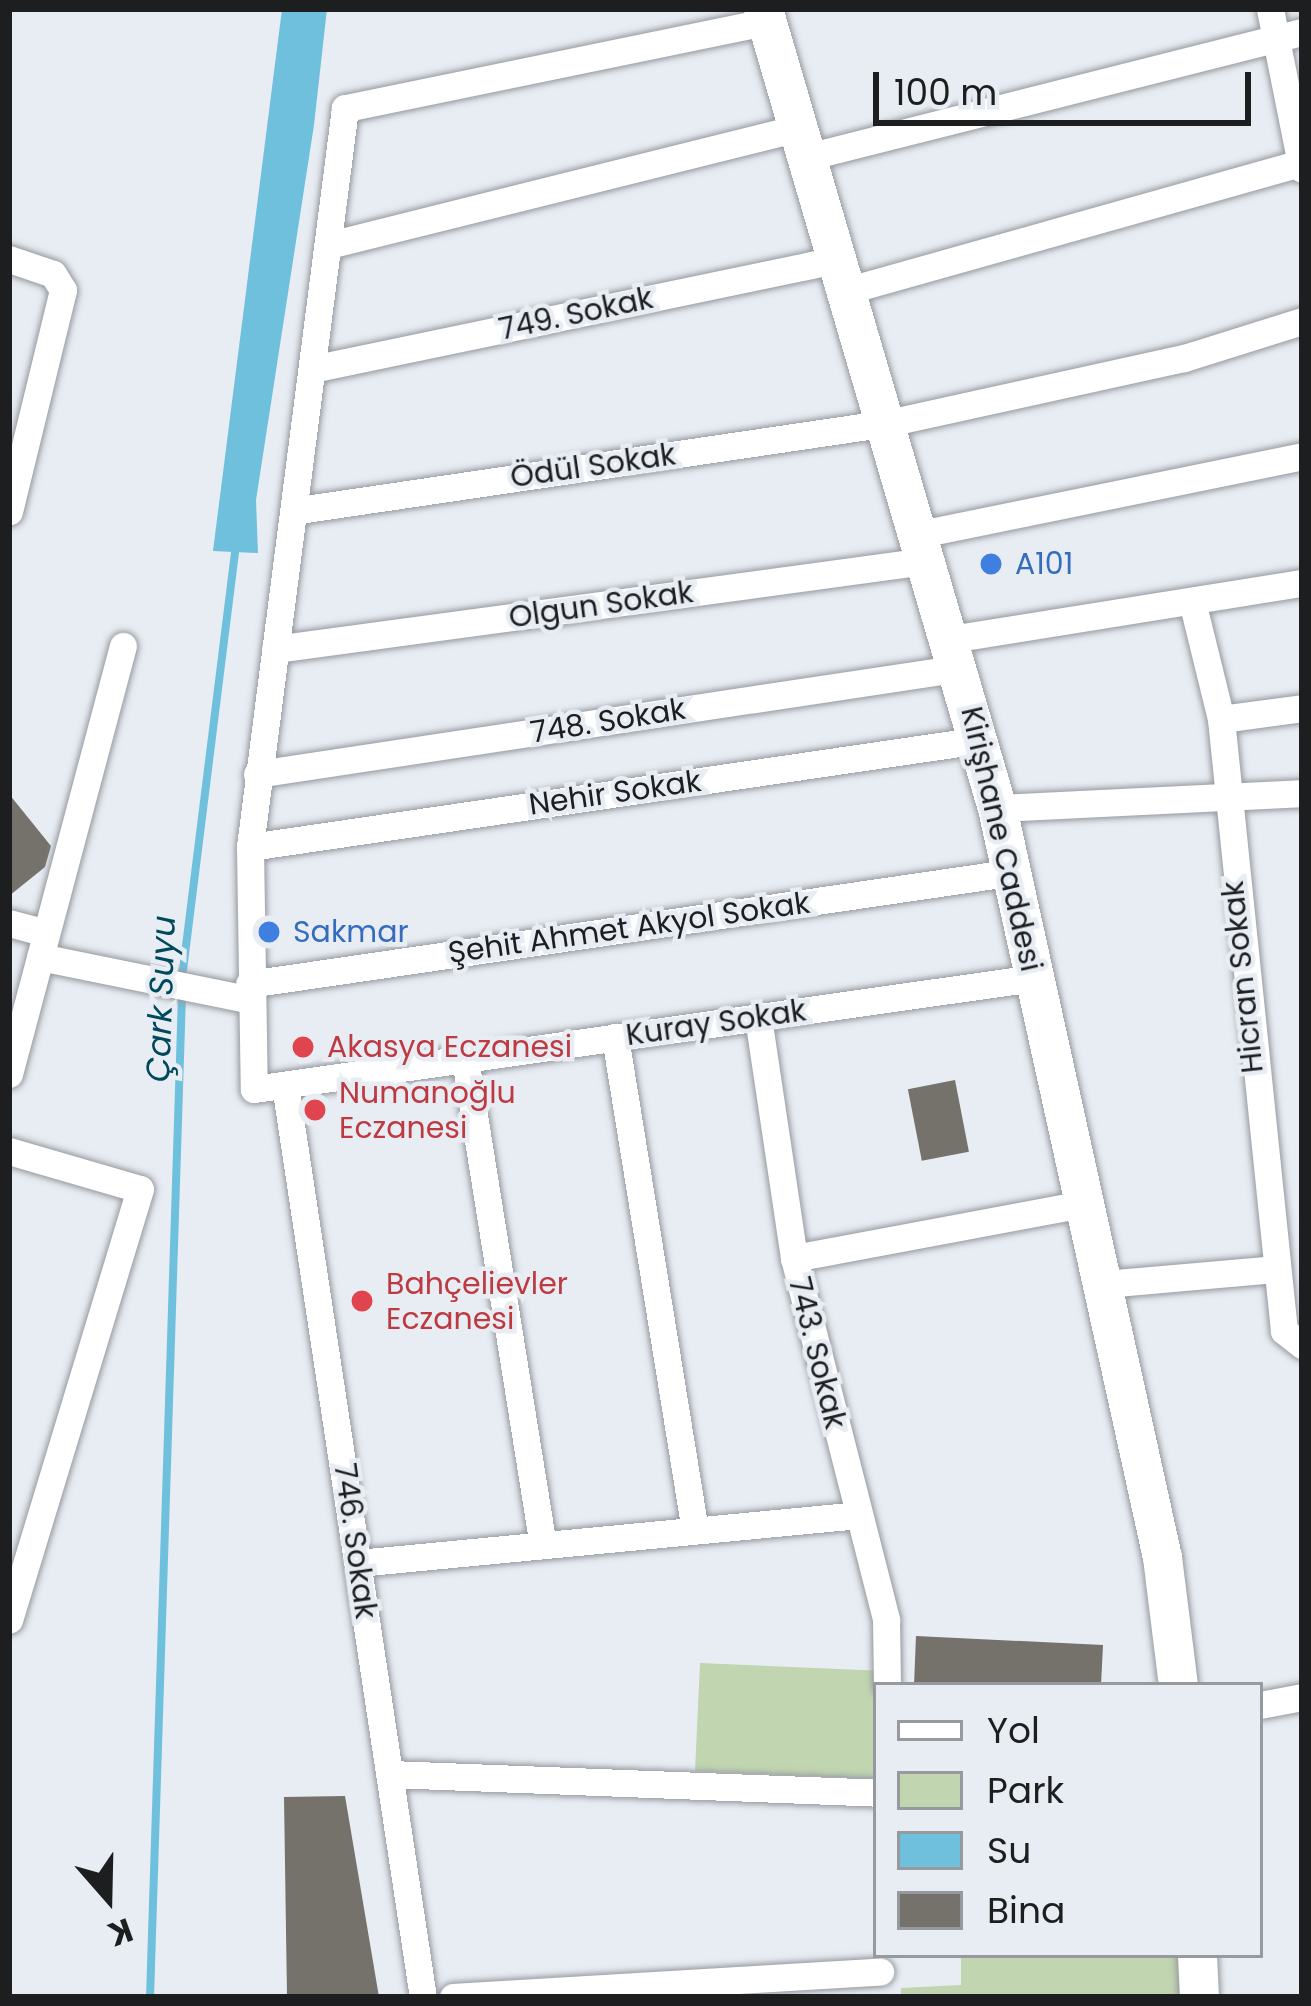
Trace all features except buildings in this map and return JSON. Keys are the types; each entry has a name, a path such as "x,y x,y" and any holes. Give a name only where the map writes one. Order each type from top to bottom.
{"street":[{"path":"1270,9 1289,36 1302,165"},
{"path":"242,993 256,774 299,510 345,108 764,16"},
{"name":"Kirişhane Caddesi","path":"764,16 888,422 997,808 1162,1557 1178,1682"},
{"path":"329,244 1289,36"},
{"name":"749. Sokak","path":"312,369 844,274 1302,165"},
{"path":"9,259 52,274 63,290 9,512"},
{"name":"Ödül Sokak","path":"299,510 888,422 1184,358 1302,321"},
{"name":"Olgun Sokak","path":"275,649 923,548 1302,456"},
{"name":"748. Sokak","path":"256,774 956,654 1192,601 1302,583"},
{"name":"Hicran Sokak","path":"1192,601 1221,719 1224,796 1284,1331 1302,1345"},
{"path":"9,1074 123,646"},
{"path":"1221,719 1302,708"},
{"name":"Nehir Sokak","path":"250,847 980,740"},
{"path":"997,808 1302,793"},
{"name":"Şehit Ahmet Akyol Sokak","path":"9,923 43,945 160,983 242,993 1008,873"},
{"name":"Kuray Sokak","path":"242,993 254,1089 1034,977"},
{"name":"743. Sokak","path":"758,1017 794,1258 886,1620 887,1682"},
{"path":"615,1037 695,1531"},
{"path":"465,1059 543,1545"},
{"name":"746. Sokak","path":"286,1084 423,1997"},
{"path":"9,1151 140,1189 9,1621"},
{"path":"794,1258 1087,1203"},
{"path":"1104,1283 1275,1269"},
{"path":"358,1563 859,1515"},
{"path":"1263,1704 1302,1697"},
{"path":"390,1774 873,1793"},
{"path":"1197,1958 1199,1997"},
{"path":"453,1997 880,1975"}],"green space":[{"path":"700,1663 885,1671 873,1682 873,1779 695,1771"},
{"path":"961,1958 1188,1958 1190,1997 901,1997 901,1988 961,1985"}],"water":[{"path":"282,9 327,9 314,125 256,500 258,553 213,551"}],"waterway":[{"name":"Çark Suyu","path":"182,978 236,547"},
{"name":"Çark Suyu","path":"150,1997 182,993"}],"place":[{"name":"A101","path":"991,564"},
{"name":"Sakmar","path":"269,932"},
{"name":"Akasya Eczanesi","path":"303,1047"},
{"name":"Numanoğlu Eczanesi","path":"315,1110"},
{"name":"Bahçelievler Eczanesi","path":"362,1301"}]}
